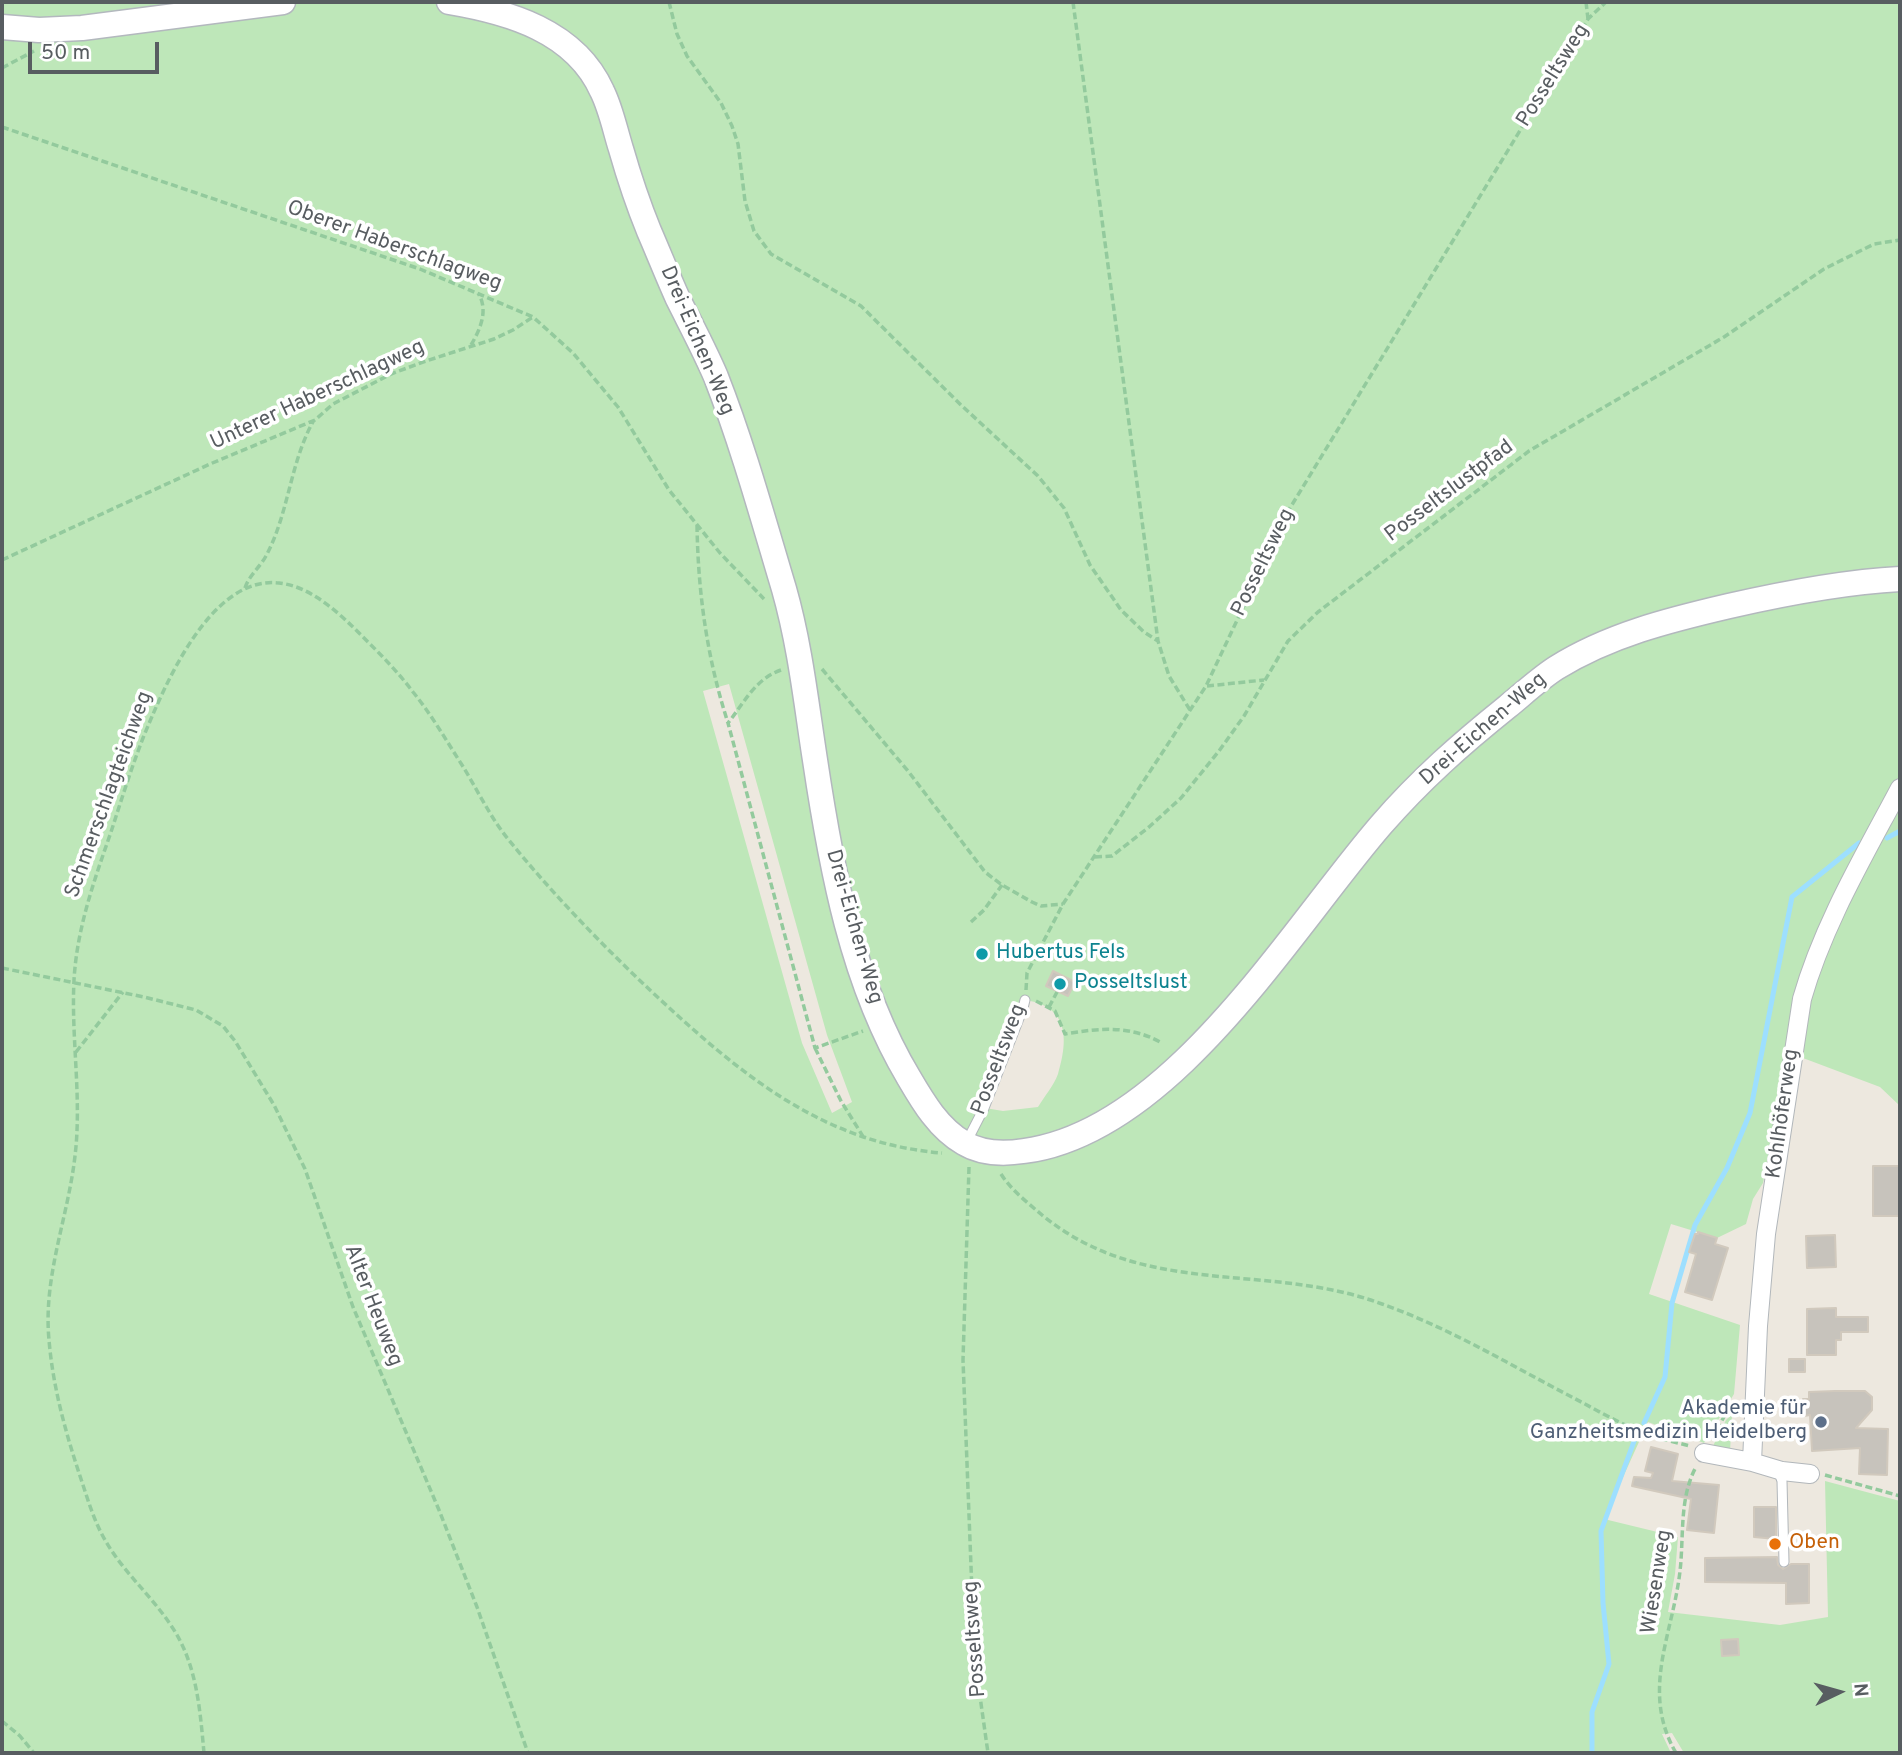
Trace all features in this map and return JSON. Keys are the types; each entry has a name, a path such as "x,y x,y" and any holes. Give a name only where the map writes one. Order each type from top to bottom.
{"street":[{"path":"2,27 47,30 92,27 283,2"},
{"name":"Drei-Eichen-Weg","path":"449,2 508,15 551,34 578,54 599,84 612,117 640,211 722,394 783,586 799,654 821,800 844,907 862,973 882,1025 902,1066 930,1111 951,1134 977,1148 1035,1150 1069,1139 1124,1111 1153,1090 1238,1004 1381,825 1444,758 1553,670 1613,639 1680,618 1785,593 1900,579"},
{"name":"Kohlhöferweg","path":"1752,1462 1766,1234 1802,999 1823,939 1900,788"},
{"path":"1705,1451 1778,1470 1810,1474"}],"lane":[{"name":"Posseltsweg","path":"977,1148 984,1108 1024,1008 1024,1000"},
{"path":"1778,1470 1783,1481 1784,1562"}],"path":[{"path":"669,2 677,34 687,56 721,103 732,126 738,144 745,201 754,231 771,254 861,306 961,405 1038,476 1064,508 1090,565 1121,610 1158,641"},
{"path":"1073,2 1158,641 1169,676 1190,710"},
{"path":"1586,2 1588,19"},
{"name":"Posseltsweg","path":"1024,1000 1027,972 1063,904 1206,686 1290,508 1588,19 1606,2"},
{"path":"2,68 38,48 46,41 47,30"},
{"name":"Oberer Haberschlagweg","path":"2,127 421,269 533,317 573,353 618,407 669,490 720,553 768,603"},
{"name":"Posseltslustpfad","path":"1095,857 1112,856 1181,798 1244,716 1288,641 1318,612 1529,451 1724,337 1824,269 1874,244 1900,240"},
{"path":"470,347 483,312 483,303 478,293"},
{"name":"Unterer Haberschlagweg","path":"2,560 210,464 315,420 333,404 391,374 513,330 533,317"},
{"name":"Schmerschlagteichweg","path":"204,1753 195,1684 183,1647 173,1627 103,1538 75,1462 58,1400 49,1340 48,1308 52,1270 76,1152 78,1116 74,982 80,929 88,901 139,749 161,696 198,632 226,602 245,588 266,556 281,522 302,449 315,420"},
{"path":"697,523 706,639 716,688 728,723 815,1048 841,1101 864,1138"},
{"path":"245,588 266,582 295,586 316,597 341,616 413,692 506,837 612,954 697,1034 768,1090 802,1111 864,1138 906,1150 944,1154 977,1148 996,1162 1004,1179 1041,1214 1074,1238 1112,1256 1172,1272 1274,1281 1331,1290 1380,1302 1465,1340 1646,1434 1705,1451"},
{"path":"728,723 746,698 769,675 799,654 870,724 985,872 1002,885 1041,906 1063,904"},
{"path":"1206,686 1264,680"},
{"path":"971,922 984,910 1002,885"},
{"name":"Alter Heuweg","path":"2,968 123,992 196,1010 223,1026 247,1060 284,1124 314,1191 353,1307 472,1595 528,1753"},
{"path":"1018,974 1027,972"},
{"path":"75,1054 123,992"},
{"path":"1049,1007 1057,992"},
{"path":"1024,1000 1038,1002 1055,1011 1065,1034 1120,1029 1140,1033 1162,1043"},
{"path":"815,1048 882,1025"},
{"name":"Posseltsweg","path":"977,1148 966,1215 964,1360 976,1668 988,1753"},
{"name":"Wiesenweg","path":"1676,1753 1663,1721 1660,1671 1680,1572 1688,1486 1726,1413 1732,1407 1754,1398"},
{"path":"1810,1474 1834,1476 1900,1496"},
{"path":"2,1721 34,1753"}],"green space":[{"path":"2,2 1900,2 1900,1106 1880,1087 1787,1052 1763,1183 1753,1199 1746,1224 1717,1238 1671,1224 1649,1294 1740,1325 1734,1394 1704,1443 1648,1422 1604,1519 1678,1537 1668,1612 1780,1625 1828,1617 1825,1481 1900,1501 1900,1753 1684,1753 1672,1733 1662,1734 1671,1753 2,1753","holes":["729,684 827,1035 852,1102 832,1113 802,1043 703,691","1025,1000 1050,1009 1062,1026 1064,1048 1056,1078 1038,1107 1003,1111 973,1106 1013,1008"]},
{"path":"1732,1414 1730,1452 1712,1448 1726,1420"}],"building":[{"name":"Posseltslust","path":"1053,971 1075,982 1068,996 1046,986"},
{"path":"1873,1166 1900,1166 1900,1216 1873,1216"},
{"path":"1698,1232 1717,1238 1715,1244 1728,1248 1712,1300 1685,1292 1696,1254 1689,1252"},
{"path":"1835,1235 1836,1267 1807,1268 1806,1236"},
{"path":"1836,1308 1836,1317 1868,1317 1868,1332 1841,1332 1841,1340 1836,1340 1836,1355 1807,1355 1807,1309"},
{"path":"1789,1359 1805,1359 1805,1372 1789,1372"},
{"path":"1865,1391 1872,1397 1872,1410 1856,1428 1888,1429 1887,1475 1859,1474 1860,1448 1812,1451 1810,1415 1804,1416 1803,1399 1809,1399 1809,1392"},
{"path":"1651,1447 1678,1454 1672,1481 1719,1485 1714,1533 1687,1530 1691,1499 1632,1486 1634,1477 1651,1478 1653,1473 1645,1471"},
{"path":"1754,1507 1776,1507 1776,1539 1754,1537"},
{"path":"1777,1557 1778,1565 1783,1569 1791,1564 1809,1564 1809,1603 1786,1604 1786,1583 1705,1582 1705,1558"},
{"path":"1738,1639 1739,1655 1722,1656 1721,1640"}],"waterway":[{"path":"1887,838 1900,831"},
{"path":"1644,1423 1665,1377 1672,1303 1695,1225 1727,1168 1750,1113 1792,897 1859,843"},
{"path":"1592,1753 1592,1712 1609,1664 1603,1603 1601,1531 1636,1436"}],"place":[{"name":"Hubertus Fels","path":"982,954"},
{"name":"Posseltslust","path":"1060,984"},
{"name":"Akademie für Ganzheitsmedizin Heidelberg","path":"1821,1422"},
{"name":"Oben","path":"1775,1544"}]}
